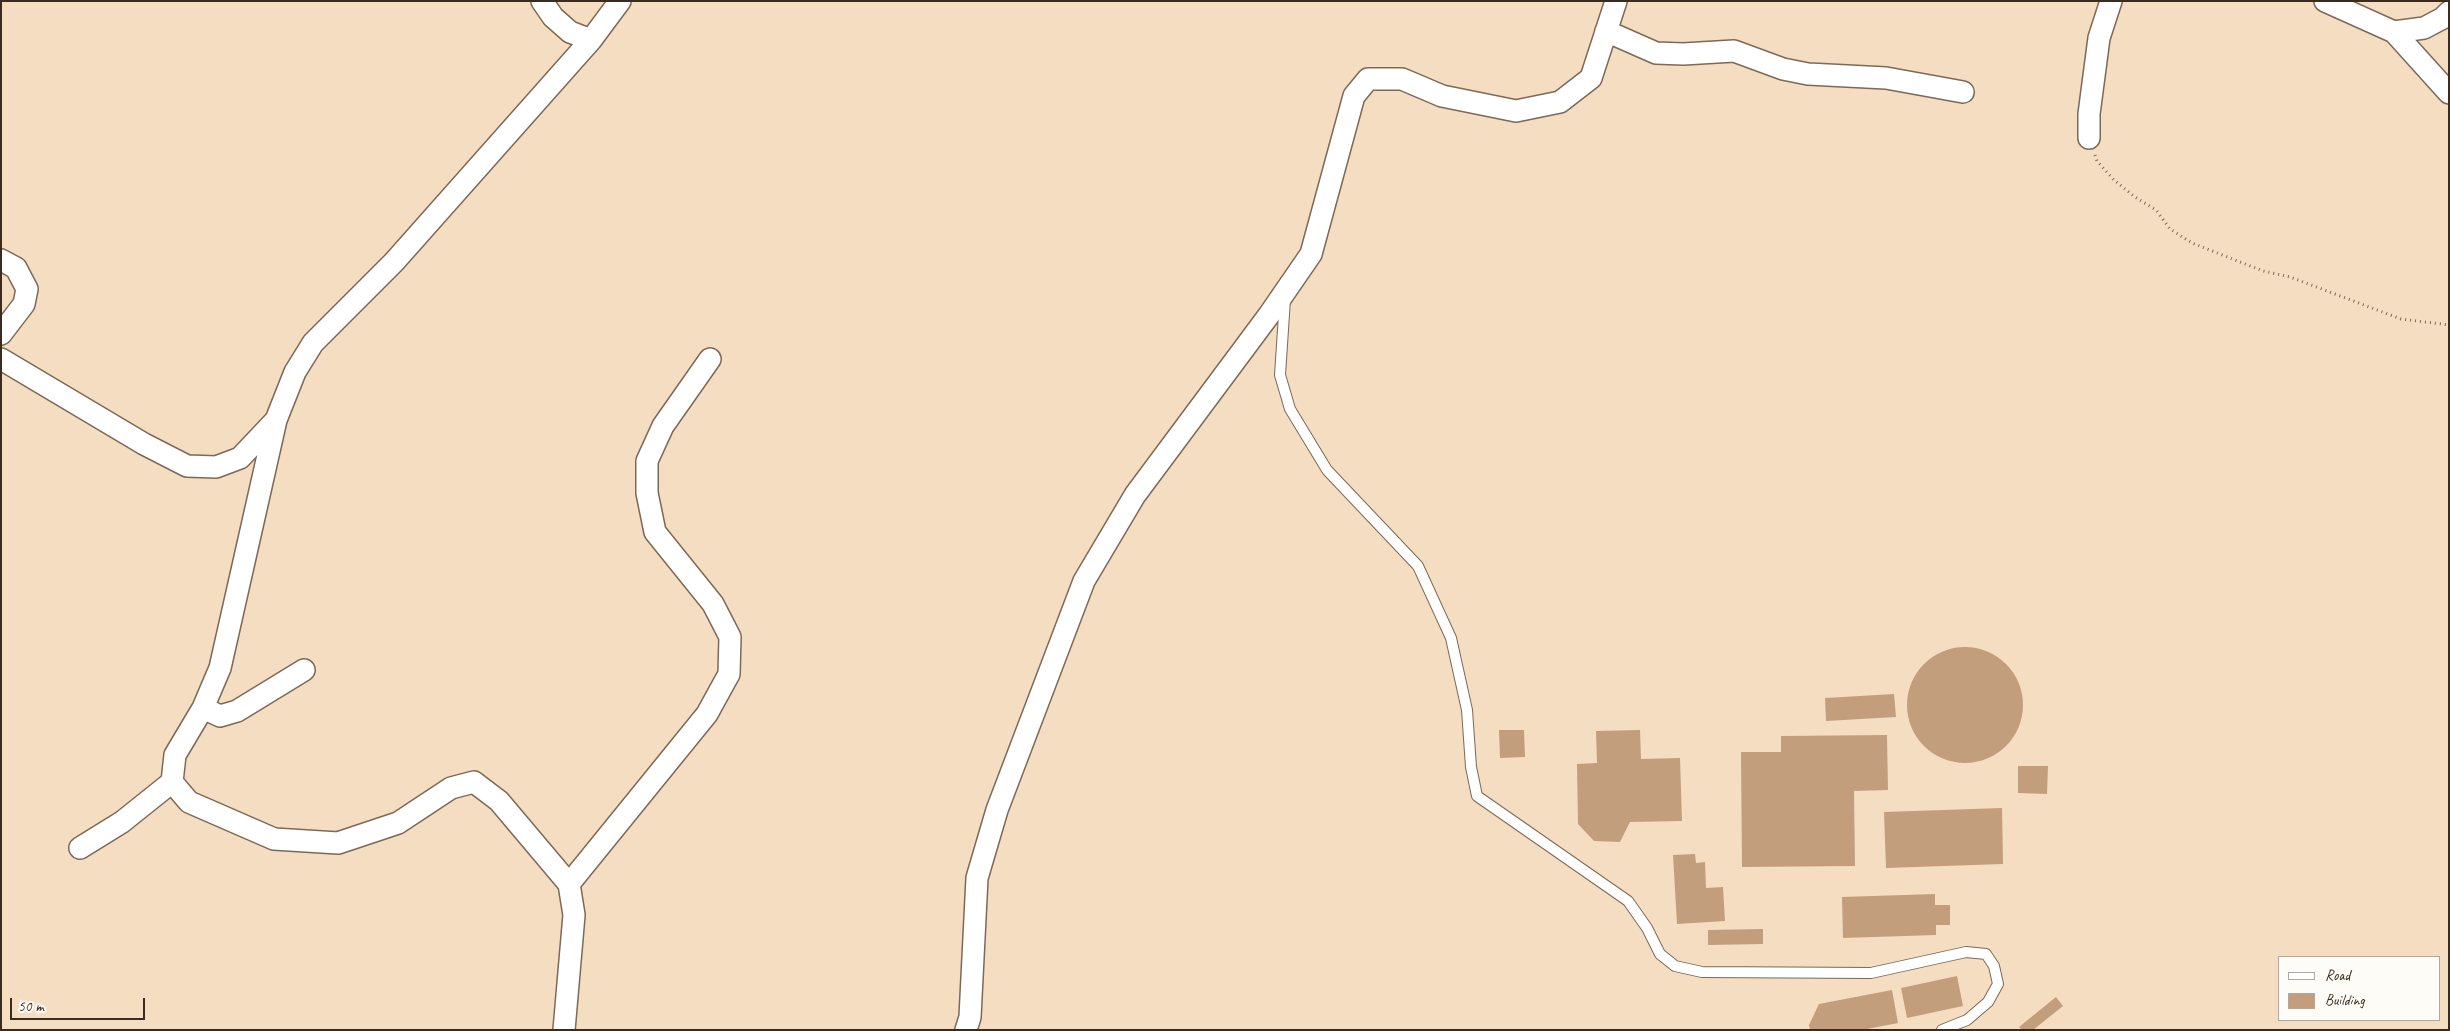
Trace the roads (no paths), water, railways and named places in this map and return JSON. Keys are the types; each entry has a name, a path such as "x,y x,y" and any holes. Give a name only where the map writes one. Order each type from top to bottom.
{"street":[{"path":"542,1 553,17 570,32 591,40"},
{"path":"80,848 122,822 172,782 175,755 203,708 220,668 276,420 295,372 313,343 394,262 591,40 620,1"},
{"path":"966,1030 970,1017 977,878 997,810 1084,581 1135,495 1285,291 1310,254 1354,96 1368,79 1402,79 1442,96 1516,111 1560,102 1591,78 1616,1"},
{"path":"2089,138 2089,114 2099,38 2111,1"},
{"path":"2325,1 2394,32 2449,93"},
{"path":"2424,28 2443,1"},
{"path":"2394,32 2424,28 2443,18 2449,12"},
{"path":"1606,31 1656,53 1683,54 1734,50 1782,70 1808,74 1886,78 1963,92"},
{"path":"1,260 16,268 27,289 24,304 1,334"},
{"path":"569,884 707,714 729,674 730,637 713,604 655,532 647,493 647,461 663,426 710,358"},
{"path":"1,359 144,444 187,466 216,466 240,458 276,420"},
{"path":"203,708 220,716 237,711 304,670"},
{"path":"172,782 189,802 274,839 338,843 398,823 451,788 474,782 499,801 569,884 574,915 564,1030"}],"lane":[{"path":"1285,291 1280,375 1290,409 1327,470 1418,566 1451,638 1467,710 1471,767 1478,796 1495,810 1628,901 1660,954 1676,966 1702,972 1871,973 1966,952 1986,954 1994,966 1998,984 1988,1002 1967,1020 1942,1030"}]}
